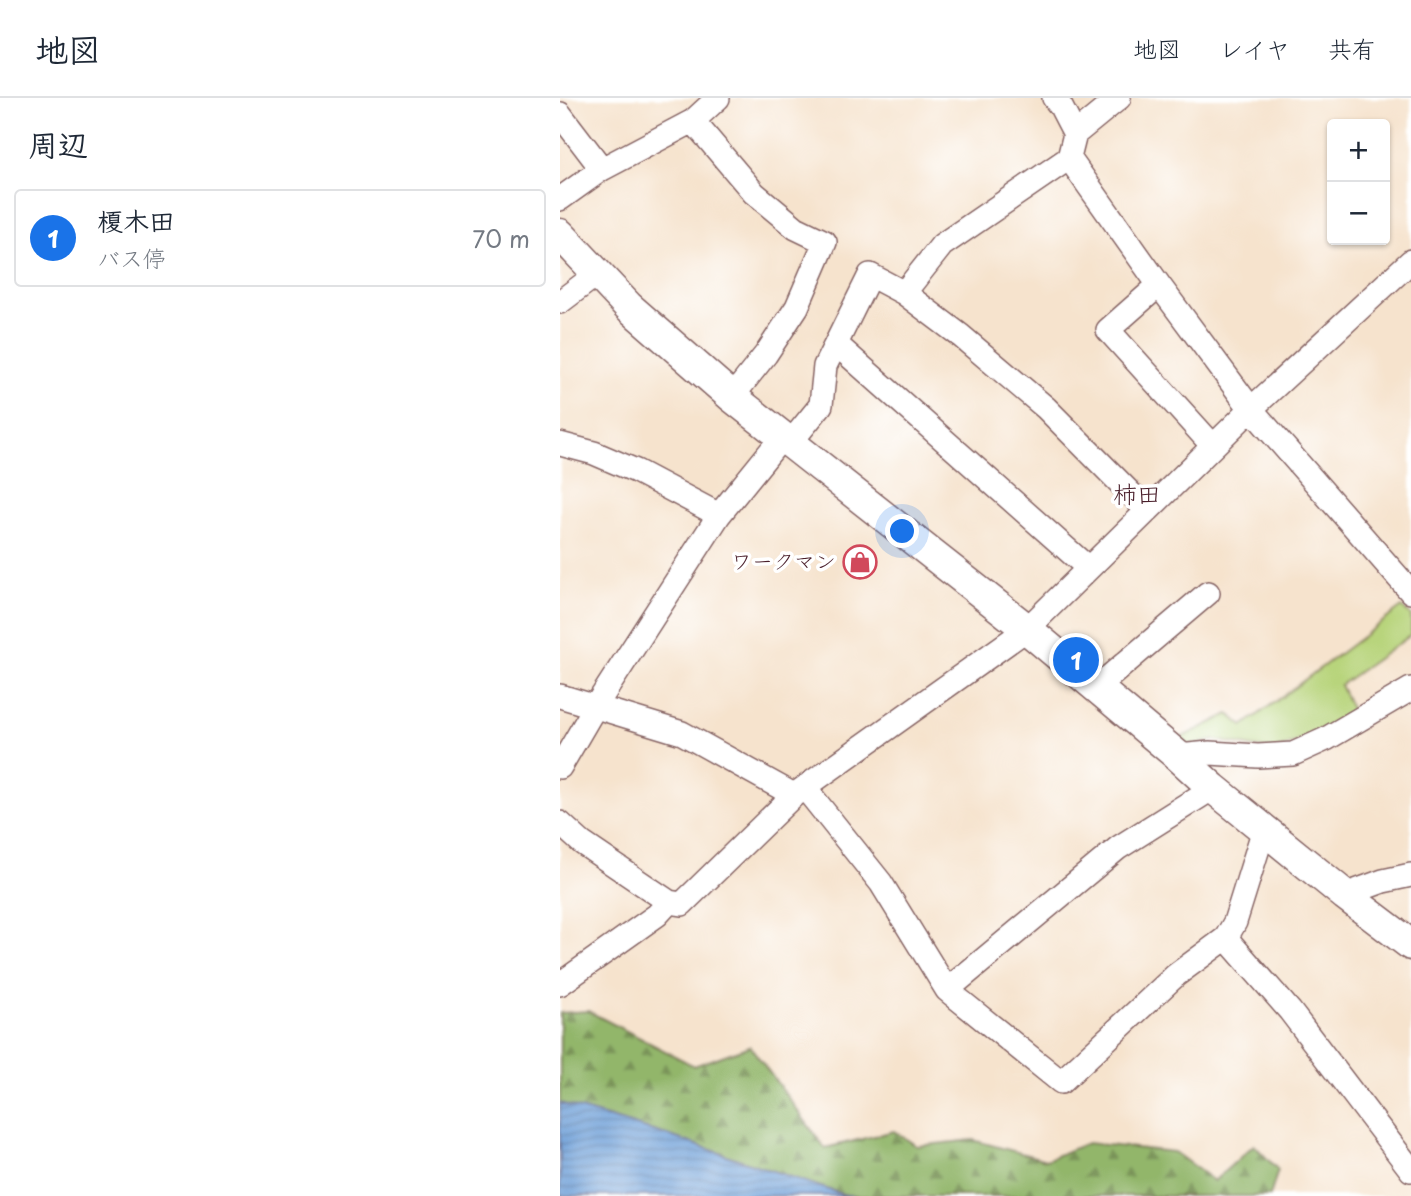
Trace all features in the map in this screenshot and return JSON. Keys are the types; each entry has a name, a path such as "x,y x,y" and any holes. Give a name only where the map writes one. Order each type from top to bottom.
{"street":[{"path":"560,199 602,169 693,121 718,98"},
{"path":"1054,98 1075,134"},
{"path":"904,293 942,245 1069,158 1075,134 1119,98"},
{"path":"560,114 602,169"},
{"path":"693,121 754,193 796,228 825,243 797,307 766,354 732,397"},
{"path":"1069,158 1251,409 1411,592"},
{"path":"560,234 629,307 732,397 1027,629 1213,788 1411,945"},
{"path":"560,823 582,843 669,902 682,904 799,791 1027,629 1251,409 1411,261"},
{"path":"560,302 597,274"},
{"path":"560,767 595,707 719,515 821,405 825,366 870,275 904,293 961,336 1046,408 1147,510"},
{"path":"1159,285 1108,330 1213,446"},
{"path":"836,344 1088,568"},
{"path":"560,444 594,453 636,471 719,515"},
{"path":"1096,688 1208,593"},
{"path":"1178,756 1210,752 1258,756 1293,754 1326,739 1411,689"},
{"path":"560,696 682,733 799,791 881,883 947,990 1061,1082 1176,975 1226,938 1235,922 1264,829"},
{"path":"947,990 1118,848 1213,788"},
{"path":"1345,895 1383,881 1411,875"},
{"path":"560,984 657,915 669,902"},
{"path":"1226,938 1290,1011 1411,1170"}],"green space":[{"path":"1402,607 1411,616 1411,635 1340,685 1355,717 1274,751 1216,740 1165,751 1160,748 1229,714 1243,726"},
{"path":"588,1011 694,1066 750,1046 825,1148 894,1131 917,1146 973,1140 1046,1160 1087,1143 1174,1152 1214,1181 1254,1145 1278,1170 1270,1196 842,1194 670,1136 560,1103 560,1013"}],"water":[{"path":"560,1103 670,1136 853,1196 560,1196"}],"place":[{"name":"ワークマン","path":"860,562"},
{"name":"榎木田","path":"1076,660"}],"district":[{"name":"柿田","path":"1137,495"}]}
